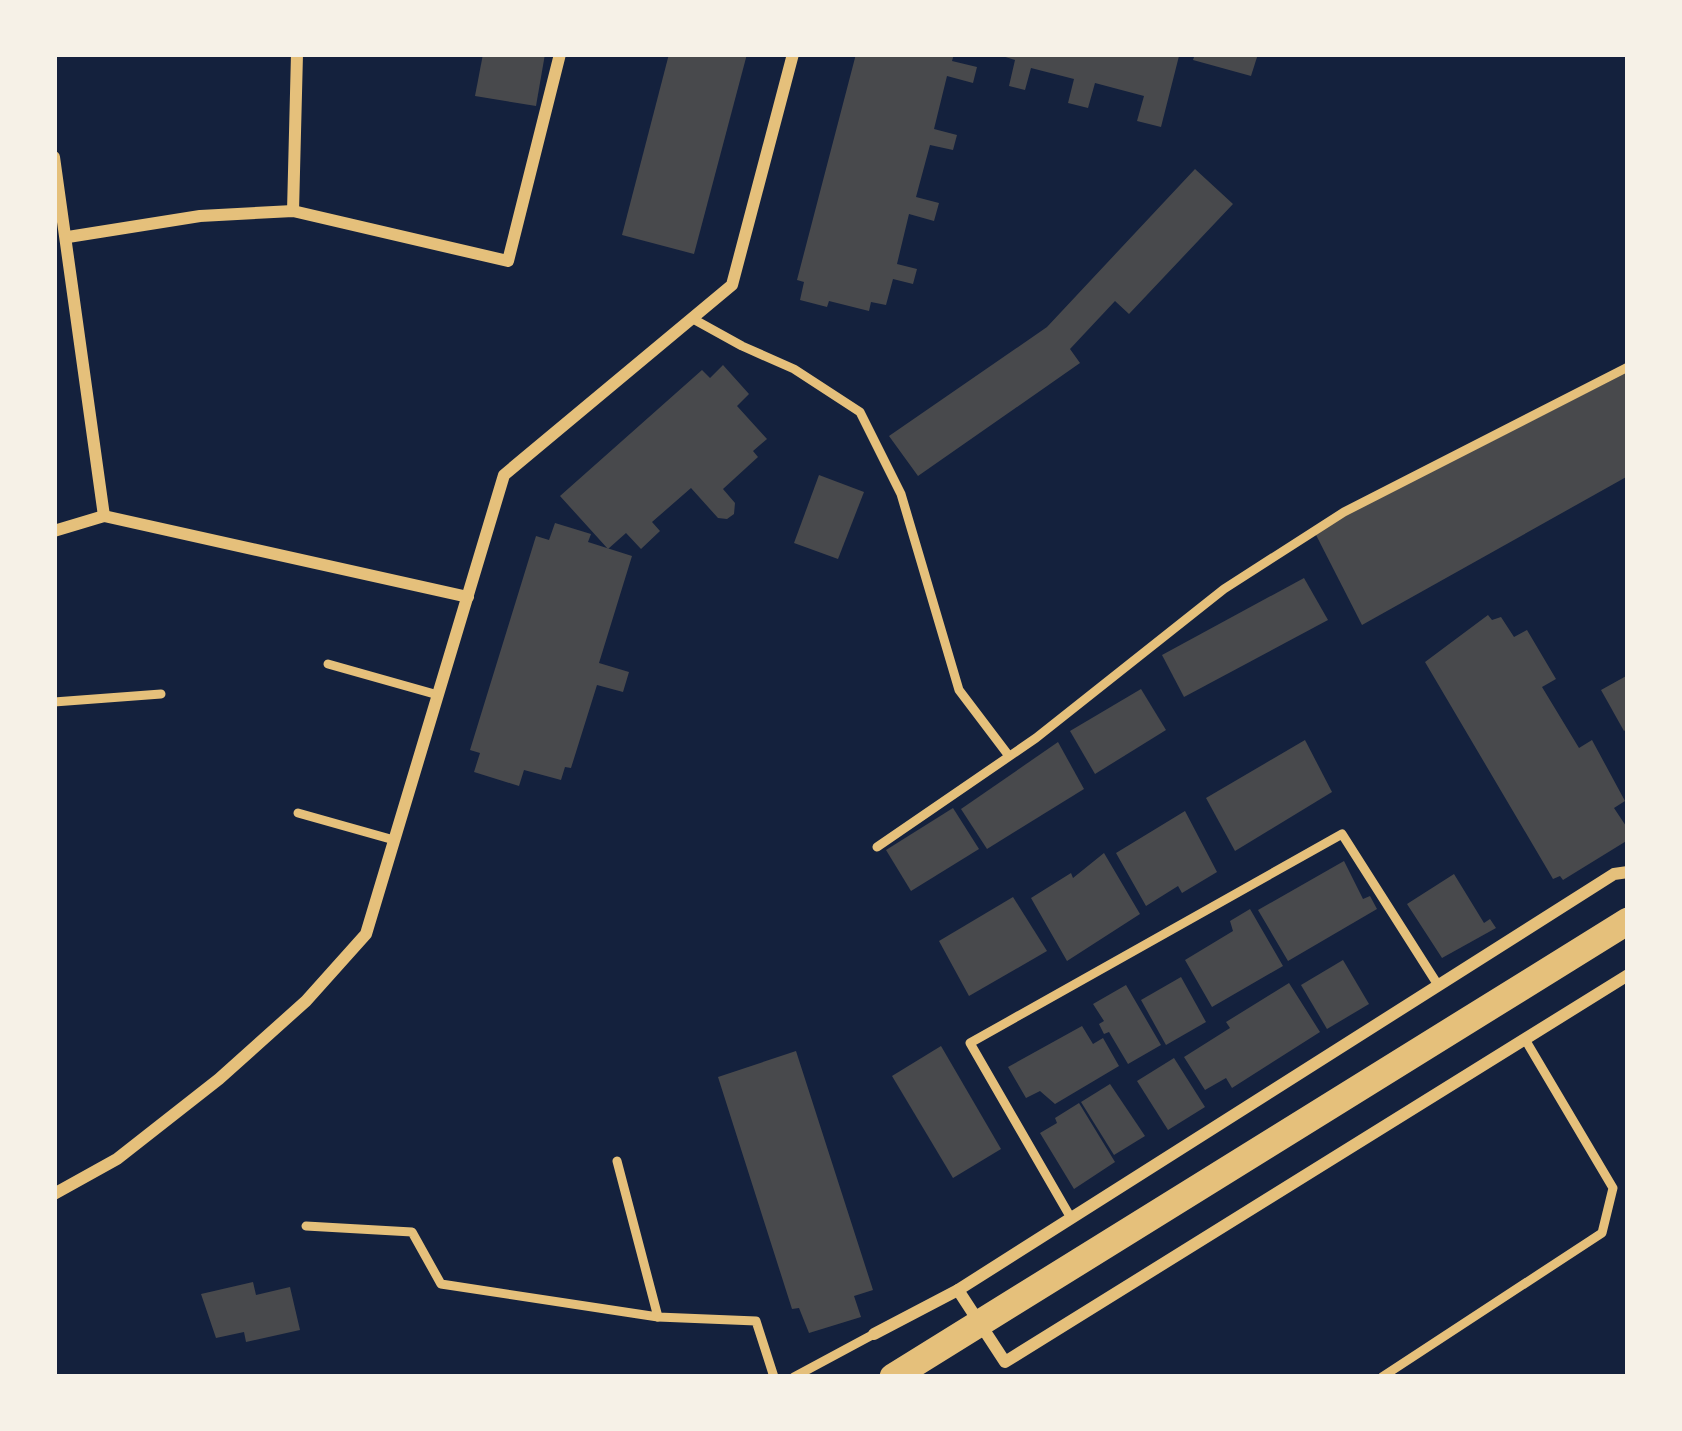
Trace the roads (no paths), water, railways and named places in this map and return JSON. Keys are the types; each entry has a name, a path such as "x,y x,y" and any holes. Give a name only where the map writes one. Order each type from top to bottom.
{"main road":[{"path":"893,1377 1628,921"}],"street":[{"path":"293,211 297,54"},
{"path":"68,237 200,216 293,211 508,261 560,54"},
{"path":"54,1194 117,1159 218,1079 306,1001 366,934 504,476 732,285 793,54"},
{"path":"54,157 104,516"},
{"path":"54,531 104,516 468,597"},
{"path":"874,1334 958,1290 1614,874 1628,872"},
{"path":"958,1290 1005,1362 1628,975"}],"lane":[{"path":"695,320 794,369 860,412 901,494 959,689 1010,756"},
{"path":"877,847 1010,756 1223,590 1344,512 1628,367"},
{"path":"328,664 439,695"},
{"path":"54,702 161,694"},
{"path":"298,813 394,840"},
{"path":"1071,1218 970,1043 1342,834 1438,986"},
{"path":"1382,1377 1602,1233 1613,1188 1526,1041"},
{"path":"617,1161 658,1317"},
{"path":"306,1226 412,1232 441,1284 658,1317 756,1322 774,1377"},
{"path":"794,1377 874,1334"}]}
